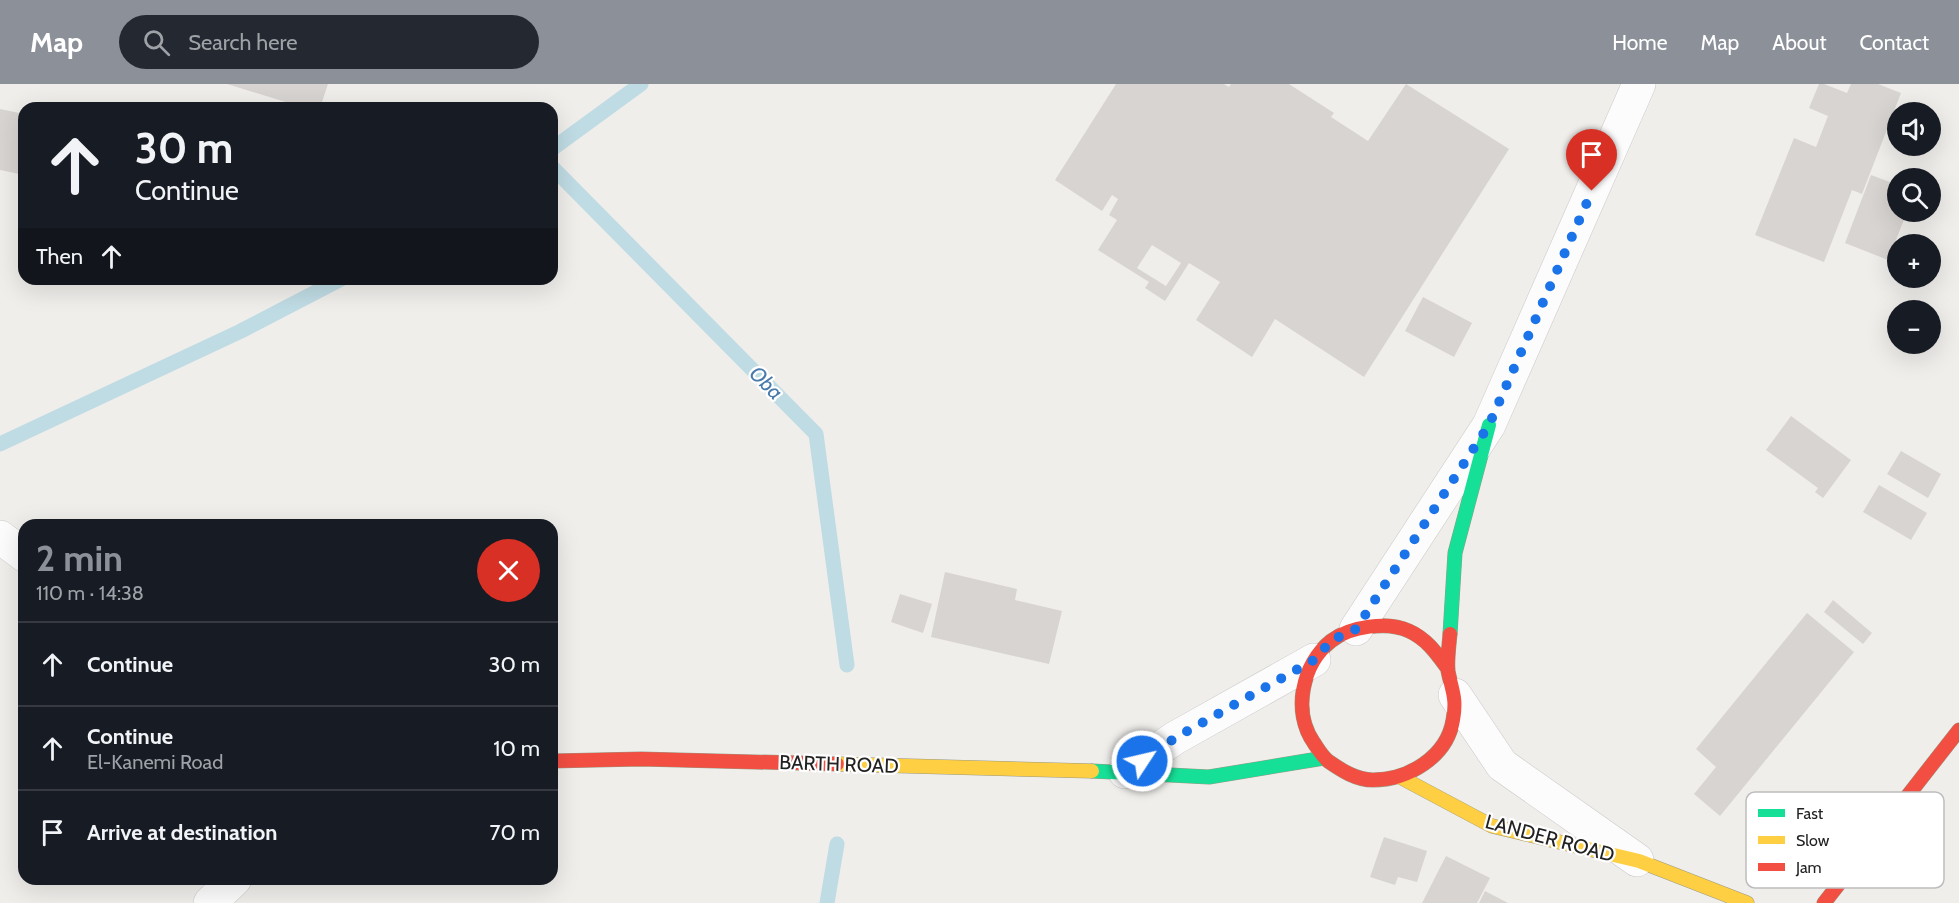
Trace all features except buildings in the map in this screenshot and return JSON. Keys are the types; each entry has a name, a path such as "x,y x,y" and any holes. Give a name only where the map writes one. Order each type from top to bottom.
{"street":[{"path":"1451,682 1431,646 1409,631 1383,625 1356,629 1332,640 1314,660 1304,683 1301,709 1308,735 1323,758 1345,772 1371,780 1400,777 1424,765 1443,746 1453,722 1451,682 1455,553 1489,425 1639,84"},
{"path":"1356,629 1489,425"},
{"path":"0,537 18,550"},
{"path":"1125,772 1175,738 1314,660"},
{"name":"LANDER ROAD","path":"1451,682 1502,765 1639,861"},
{"path":"1911,792 1959,730"},
{"name":"BARTH ROAD","path":"558,761 641,759 1125,772 1209,777 1323,758"},
{"name":"LANDER ROAD","path":"1400,777 1492,826 1639,861 1747,903"},
{"path":"210,903 229,885"},
{"path":"1824,903 1836,888"}],"waterway":[{"name":"Oba","path":"558,145 641,84"},
{"name":"Oba","path":"558,173 816,434 847,665"},
{"path":"0,444 241,331 329,285"},
{"name":"Oba","path":"827,903 837,844"}],"traffic: fast":[{"path":"1450,634 1455,553 1489,425"},
{"path":"1092,771 1209,777 1324,758"}],"traffic: slow":[{"path":"837,764 1092,771"},
{"path":"1400,777 1492,826 1639,861 1747,903"}],"traffic: jam":[{"path":"1448,669 1444,663 1436,652 1409,631 1391,626 1380,626 1348,632 1331,641 1321,651 1307,675 1302,703 1307,731 1328,761 1343,771 1361,778 1386,779 1412,771 1424,764 1443,745 1453,720 1454,700 1448,671 1450,634"},
{"path":"1911,792 1959,730"},
{"path":"558,761 641,759 837,764"},
{"path":"1824,903 1836,888"}],"route":[{"path":"1142,761 1175,738 1314,660 1332,640 1356,629 1489,425 1592,191"}]}
